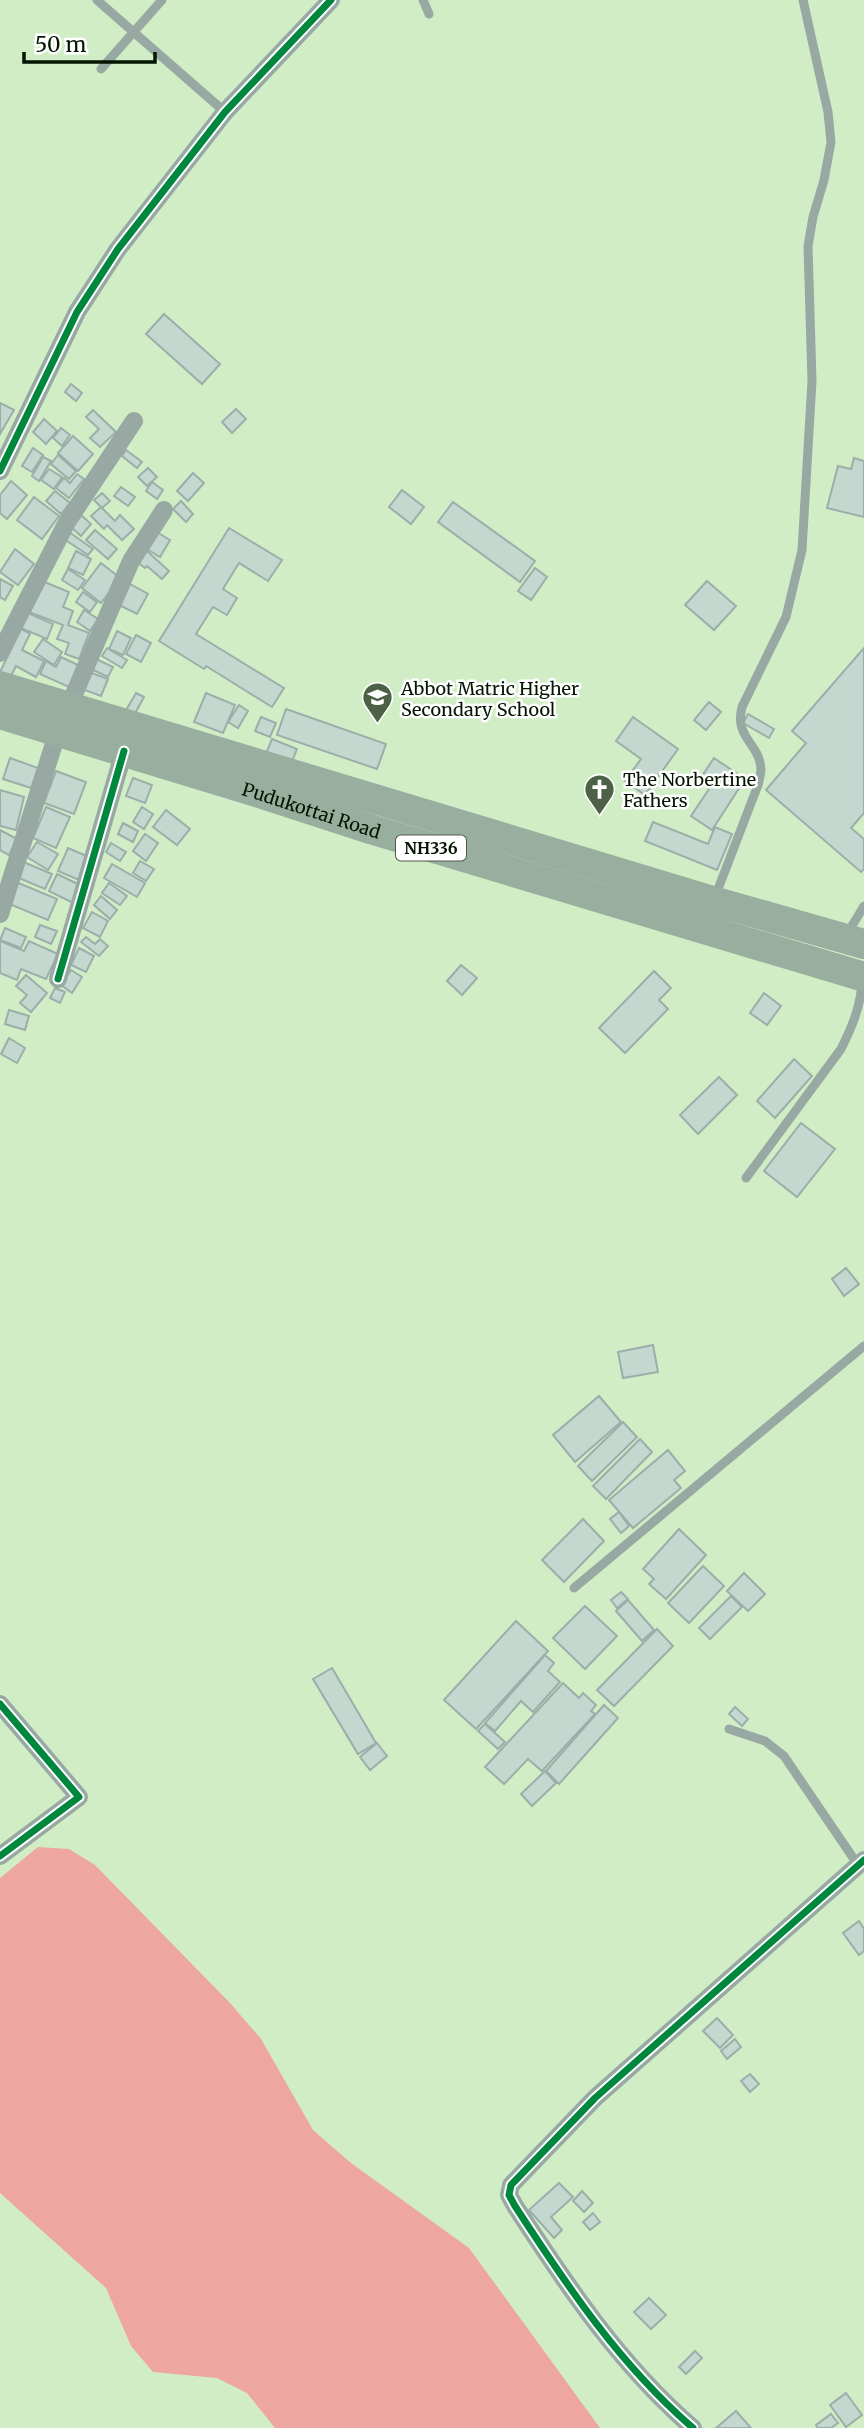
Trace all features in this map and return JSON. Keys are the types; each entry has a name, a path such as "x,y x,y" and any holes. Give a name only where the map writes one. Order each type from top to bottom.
{"highway":[{"name":"Pudukottai Road","path":"0,686 124,751 370,829 863,976"},
{"name":"Pudukottai Road","path":"0,715 64,718 377,799 855,941"},
{"path":"370,829 377,799"}],"street":[{"path":"0,471 77,312 118,248 225,112 331,0"},
{"path":"0,653 67,522 134,421"},
{"path":"0,914 64,718 131,561 164,510"},
{"path":"58,979 124,751"},
{"path":"0,1704 79,1797 0,1856"},
{"path":"693,2428 666,2404 617,2350 572,2292 509,2195 512,2185 595,2098 861,1863"}],"lane":[{"path":"97,0 225,112"},
{"path":"101,69 162,0"},
{"path":"423,0 429,14"},
{"path":"713,901 758,785 761,769 756,753 741,730 739,719 742,707 786,617 802,550 812,381 808,246 831,142 828,112 803,0"},
{"path":"855,941 853,922 864,906"},
{"path":"746,1178 841,1049 852,1028 862,996 863,976"},
{"path":"575,1588 864,1346"},
{"path":"729,1729 765,1741 784,1756 861,1863"}],"shaded area":[{"path":"38,1847 69,1849 95,1865 231,2004 261,2039 313,2130 351,2163 469,2248 600,2428 275,2428 247,2393 217,2378 153,2372 131,2346 106,2288 0,2193 0,1878"}],"building":[{"path":"164,314 220,364 202,384 146,334"},
{"path":"71,384 82,393 76,401 65,392"},
{"path":"0,403 14,410 0,434"},
{"path":"236,409 246,419 232,433 222,422"},
{"path":"93,410 116,432 100,447 90,438 99,429 86,417"},
{"path":"44,419 57,431 46,444 33,432"},
{"path":"61,428 70,435 62,446 53,438"},
{"path":"73,436 93,454 78,471 58,453"},
{"path":"33,448 43,455 32,472 22,466"},
{"path":"126,450 142,462 137,468 122,456"},
{"path":"58,455 76,471 69,479 51,464"},
{"path":"43,457 51,461 39,481 32,476"},
{"path":"854,458 864,461 864,517 827,508 838,466 851,469"},
{"path":"148,468 157,477 147,486 138,477"},
{"path":"49,469 62,477 54,489 41,480"},
{"path":"193,473 204,483 188,501 177,491"},
{"path":"77,474 84,479 69,498 56,488 64,478 70,483"},
{"path":"11,481 27,495 7,519 0,513 0,495"},
{"path":"152,482 163,490 157,499 146,491"},
{"path":"121,487 135,497 128,506 114,496"},
{"path":"402,490 424,507 411,524 389,507"},
{"path":"55,491 70,503 61,514 46,501"},
{"path":"102,493 110,501 102,508 115,521 120,515 134,529 122,540 107,525 104,529 91,516 101,507 94,500"},
{"path":"34,497 59,516 42,539 17,520"},
{"path":"181,501 193,514 186,522 173,509"},
{"path":"453,502 535,561 520,582 438,522"},
{"path":"81,515 91,524 81,536 71,527"},
{"path":"229,528 282,560 268,581 239,563 223,589 237,598 227,615 213,607 196,634 284,688 272,707 206,666 204,669 159,641"},
{"path":"95,530 117,549 108,559 86,540"},
{"path":"155,531 170,540 160,557 145,548"},
{"path":"69,532 93,549 88,555 64,539"},
{"path":"15,549 34,564 18,585 0,572"},
{"path":"76,551 91,559 83,575 68,568"},
{"path":"147,551 169,571 162,579 147,566 145,568 137,562"},
{"path":"101,563 120,578 101,603 82,588"},
{"path":"535,568 547,577 531,600 518,591"},
{"path":"68,569 85,580 78,590 62,580"},
{"path":"0,579 13,586 5,600 0,597"},
{"path":"42,581 69,592 63,607 73,611 68,625 89,633 79,659 65,654 69,643 57,639 63,625 29,612"},
{"path":"707,581 736,606 714,630 685,605"},
{"path":"130,584 148,594 137,614 119,605"},
{"path":"83,592 97,602 90,612 76,602"},
{"path":"84,610 98,619 90,631 77,622"},
{"path":"28,613 53,624 47,639 21,628"},
{"path":"21,629 30,634 22,650 44,661 36,677 16,666 8,682 0,672"},
{"path":"117,631 131,638 123,655 109,649"},
{"path":"136,635 151,643 141,662 126,654"},
{"path":"43,639 62,652 54,665 34,652"},
{"path":"107,648 127,660 122,668 102,656"},
{"path":"864,648 864,813 851,828 864,839 864,869 861,872 766,790 806,743 792,731"},
{"path":"61,657 80,666 69,687 40,674 46,661 56,667"},
{"path":"96,659 113,667 108,677 91,669"},
{"path":"89,672 108,679 101,696 82,689"},
{"path":"136,693 144,697 133,717 125,712"},
{"path":"206,693 235,705 223,733 194,722"},
{"path":"709,702 721,712 706,730 694,720"},
{"path":"239,705 248,711 238,728 228,722"},
{"path":"286,709 386,744 377,769 277,735"},
{"path":"748,714 774,729 769,738 743,723"},
{"path":"261,717 276,723 270,737 255,731"},
{"path":"633,717 678,749 645,795 625,781 641,759 616,741"},
{"path":"272,739 297,749 290,766 265,756"},
{"path":"10,758 38,768 31,788 3,779"},
{"path":"714,758 745,779 712,830 691,816 711,786 700,779"},
{"path":"56,771 86,782 74,814 44,803"},
{"path":"133,778 152,785 145,803 126,796"},
{"path":"0,790 24,797 16,830 0,826"},
{"path":"46,807 70,817 56,848 33,838"},
{"path":"142,807 153,814 144,829 133,822"},
{"path":"166,810 190,829 177,845 153,827"},
{"path":"653,822 708,844 715,827 732,834 717,870 645,841"},
{"path":"123,823 138,831 133,842 118,834"},
{"path":"0,830 17,839 9,855 0,850"},
{"path":"145,834 158,843 146,861 133,851"},
{"path":"37,842 58,854 48,870 27,857"},
{"path":"111,843 126,852 120,861 106,852"},
{"path":"68,848 89,857 79,880 58,871"},
{"path":"21,861 52,874 45,889 14,876"},
{"path":"140,861 154,869 146,881 133,873"},
{"path":"112,864 145,883 137,897 104,878"},
{"path":"57,874 82,886 73,903 49,891"},
{"path":"16,882 57,899 48,920 7,903"},
{"path":"109,883 127,896 120,905 102,893"},
{"path":"101,896 117,910 110,919 94,905"},
{"path":"92,912 108,921 100,937 83,928"},
{"path":"40,925 57,931 51,944 35,937"},
{"path":"5,928 26,937 21,948 0,940"},
{"path":"86,937 95,944 100,939 108,946 99,956 81,942"},
{"path":"0,941 24,951 29,941 58,954 46,979 21,969 17,980 0,973"},
{"path":"79,948 94,956 86,972 71,965"},
{"path":"461,965 477,978 462,995 447,981"},
{"path":"71,970 82,977 72,993 61,985"},
{"path":"654,971 671,988 659,1000 668,1009 625,1053 599,1028"},
{"path":"26,975 47,993 31,1012 20,1003 27,995 16,986"},
{"path":"55,988 65,992 60,1003 50,998"},
{"path":"764,993 781,1006 767,1025 750,1013"},
{"path":"9,1010 29,1016 25,1030 5,1024"},
{"path":"9,1038 25,1048 17,1063 1,1054"},
{"path":"794,1059 812,1076 775,1118 757,1101"},
{"path":"719,1077 737,1095 698,1134 680,1115"},
{"path":"801,1123 835,1149 797,1197 764,1171"},
{"path":"846,1268 859,1284 844,1296 832,1279"},
{"path":"653,1345 658,1372 623,1378 618,1352"},
{"path":"599,1396 621,1422 575,1462 553,1435"},
{"path":"623,1422 637,1437 592,1481 578,1466"},
{"path":"640,1439 652,1452 606,1499 593,1486"},
{"path":"668,1450 685,1471 674,1480 681,1488 633,1528 609,1500"},
{"path":"619,1512 629,1526 621,1533 610,1519"},
{"path":"583,1519 604,1541 564,1582 542,1560"},
{"path":"679,1529 706,1555 666,1599 649,1584 654,1579 643,1569"},
{"path":"703,1566 724,1586 689,1623 668,1603"},
{"path":"744,1573 765,1594 748,1611 727,1591"},
{"path":"621,1592 628,1599 617,1608 611,1600"},
{"path":"731,1596 742,1607 710,1639 699,1628"},
{"path":"628,1600 654,1630 642,1641 616,1611"},
{"path":"585,1606 617,1636 585,1669 553,1638"},
{"path":"516,1621 548,1651 476,1729 444,1700"},
{"path":"657,1629 673,1646 614,1706 597,1690"},
{"path":"545,1655 554,1663 548,1671 560,1682 533,1712 521,1701 495,1731 485,1723"},
{"path":"332,1668 376,1743 358,1754 313,1679"},
{"path":"563,1683 579,1698 583,1693 596,1705 591,1711 595,1714 542,1771 528,1759 504,1784 485,1767"},
{"path":"604,1705 618,1718 559,1784 546,1771"},
{"path":"735,1707 748,1719 742,1726 729,1714"},
{"path":"485,1724 505,1742 498,1749 478,1731"},
{"path":"377,1743 387,1756 370,1770 360,1757"},
{"path":"545,1771 556,1783 532,1806 521,1794"},
{"path":"859,1921 864,1929 864,1951 859,1955 843,1933"},
{"path":"717,2018 733,2035 720,2048 703,2031"},
{"path":"735,2039 741,2047 727,2059 721,2051"},
{"path":"750,2074 759,2084 750,2092 741,2081"},
{"path":"559,2183 573,2197 551,2217 562,2230 554,2238 529,2210"},
{"path":"582,2191 593,2203 584,2212 573,2201"},
{"path":"593,2213 600,2222 590,2230 583,2222"},
{"path":"649,2298 666,2315 651,2329 634,2312"},
{"path":"695,2351 702,2358 686,2374 679,2367"},
{"path":"846,2393 862,2415 846,2427 830,2405"},
{"path":"736,2411 751,2428 716,2428"},
{"path":"831,2414 838,2423 831,2428 818,2428 816,2425"}],"cycle path":[{"path":"0,471 77,312 118,249 225,112 331,0"},
{"path":"58,979 124,751"},
{"path":"0,1704 79,1797 0,1856"},
{"path":"693,2428 642,2378 596,2323 515,2206 509,2195 511,2185 595,2098 864,1860"}],"place":[{"name":"Abbot Matric Higher Secondary School","path":"378,725"},
{"name":"The Norbertine Fathers","path":"600,816"}]}
